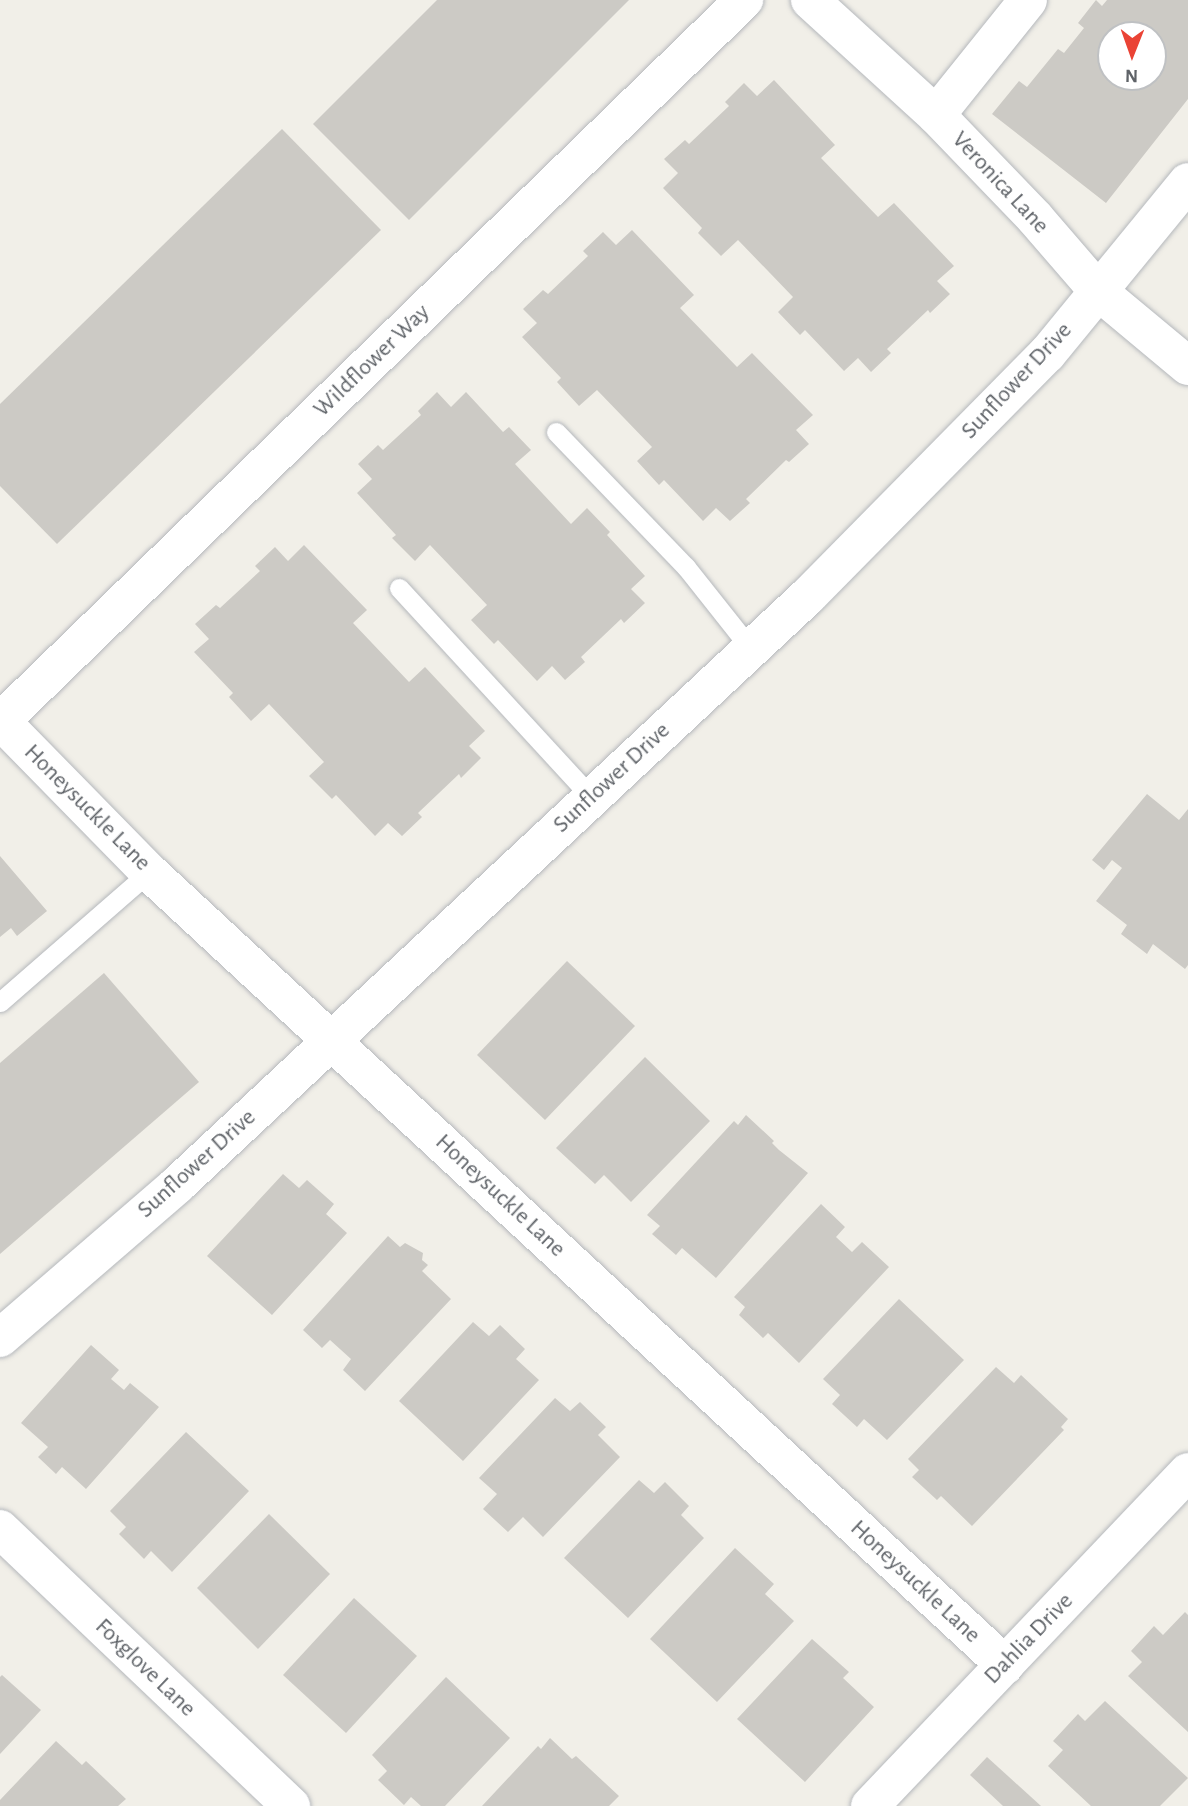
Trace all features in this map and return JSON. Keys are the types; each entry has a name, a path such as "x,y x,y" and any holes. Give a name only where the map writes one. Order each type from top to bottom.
{"street":[{"name":"Wildflower Way","path":"1,722 744,0"},
{"name":"Veronica Lane","path":"810,0 936,115 1035,218 1098,291 1188,366"},
{"path":"936,115 1028,0"},
{"name":"Sunflower Drive","path":"0,1338 177,1185 808,596 1047,354 1188,182"},
{"name":"Honeysuckle Lane","path":"1,722 149,872 1005,1665"},
{"name":"Dahlia Drive","path":"870,1806 1188,1472"},
{"name":"Foxglove Lane","path":"0,1529 291,1806"}],"lane":[{"path":"556,432 686,567 751,649"},
{"path":"398,587 592,798"},
{"path":"0,1002 149,872"}],"building":[{"path":"437,0 629,0 409,220 313,124"},
{"path":"1096,0 1102,6 1107,0 1188,0 1188,99 1106,203 992,114 1019,81 1027,87 1058,49 1064,53 1084,28 1078,23"},
{"path":"774,80 835,145 821,158 878,217 894,203 954,266 937,281 950,294 930,313 928,310 887,349 891,353 871,372 858,358 844,371 805,330 800,335 778,312 793,297 738,240 721,256 698,233 702,228 663,188 678,173 664,159 685,140 689,144 729,106 725,102 744,83 757,96"},
{"path":"282,129 381,230 57,544 0,486 0,404"},
{"path":"632,230 694,295 680,308 737,367 752,353 813,415 796,430 809,444 789,462 786,460 746,499 750,503 730,521 716,508 703,521 664,480 659,485 637,461 652,447 597,390 579,406 557,382 561,378 522,337 537,323 523,309 543,290 548,294 588,256 583,251 603,232 616,245"},
{"path":"437,392 451,407 466,392 503,432 509,427 531,450 515,464 571,524 587,508 610,532 607,535 645,576 631,589 645,603 624,623 621,619 581,657 585,662 565,680 552,666 537,681 498,640 494,644 471,620 487,605 430,545 415,561 392,538 396,535 357,493 372,479 358,464 378,445 383,450 421,415 418,411"},
{"path":"304,545 367,610 353,623 409,682 425,667 485,731 469,746 481,758 461,778 459,774 418,813 422,817 402,836 388,823 375,836 336,795 332,799 309,776 324,762 269,704 251,721 229,697 233,693 194,652 209,639 195,624 216,605 220,608 260,571 255,566 275,547 288,561"},
{"path":"1147,794 1179,820 1188,809 1188,965 1185,969 1153,944 1147,954 1121,934 1127,925 1096,901 1122,868 1112,860 1104,870 1092,860"},
{"path":"0,856 47,911 17,936 11,928 0,937"},
{"path":"567,961 635,1026 545,1120 477,1055"},
{"path":"104,973 199,1082 0,1254 0,1063"},
{"path":"645,1057 710,1121 631,1202 604,1175 595,1184 556,1148"},
{"path":"746,1115 774,1141 772,1143 779,1150 808,1173 716,1278 682,1248 676,1255 652,1234 660,1226 647,1215 734,1121 738,1125"},
{"path":"283,1174 299,1188 307,1180 334,1204 326,1214 347,1233 272,1315 207,1256"},
{"path":"821,1204 845,1227 836,1237 852,1252 862,1242 889,1267 799,1363 768,1333 763,1338 739,1315 745,1307 734,1297"},
{"path":"388,1236 400,1247 405,1243 423,1253 422,1260 428,1265 422,1271 451,1299 365,1391 343,1370 351,1359 330,1340 322,1348 303,1330"},
{"path":"899,1299 964,1360 887,1440 864,1419 857,1427 832,1404 840,1395 823,1379"},
{"path":"473,1322 489,1336 500,1325 525,1349 516,1359 539,1380 463,1461 399,1401"},
{"path":"91,1345 119,1370 111,1379 124,1390 130,1383 159,1407 86,1489 62,1467 56,1474 38,1457 48,1447 21,1423"},
{"path":"996,1367 1014,1383 1021,1375 1068,1419 1061,1427 1064,1430 972,1526 941,1496 937,1500 912,1477 919,1470 908,1459"},
{"path":"555,1398 570,1411 580,1402 606,1427 598,1435 620,1457 543,1537 523,1517 508,1532 483,1509 497,1494 479,1478"},
{"path":"186,1432 249,1491 172,1572 151,1551 144,1559 119,1534 126,1527 110,1511"},
{"path":"639,1480 654,1493 665,1482 689,1506 681,1515 704,1538 628,1618 564,1558"},
{"path":"269,1514 330,1574 258,1649 197,1588"},
{"path":"735,1548 774,1584 765,1594 794,1621 717,1702 650,1639"},
{"path":"354,1598 417,1656 346,1733 283,1675"},
{"path":"1185,1612 1188,1615 1188,1732 1128,1676 1142,1662 1131,1651 1154,1626 1163,1635"},
{"path":"812,1639 849,1672 843,1678 874,1707 805,1782 737,1719"},
{"path":"2,1675 41,1710 0,1754 0,1677"},
{"path":"446,1677 510,1738 445,1806 421,1806 411,1797 404,1805 378,1780 387,1771 372,1755"},
{"path":"1105,1701 1188,1778 1160,1806 1091,1806 1048,1766 1063,1750 1053,1741 1078,1714 1085,1721"},
{"path":"550,1738 572,1759 576,1756 619,1796 609,1806 482,1806 538,1746 541,1749"},
{"path":"56,1741 82,1765 86,1761 126,1799 118,1806 0,1806 0,1800"},
{"path":"987,1757 1041,1806 1003,1806 970,1775"}]}
